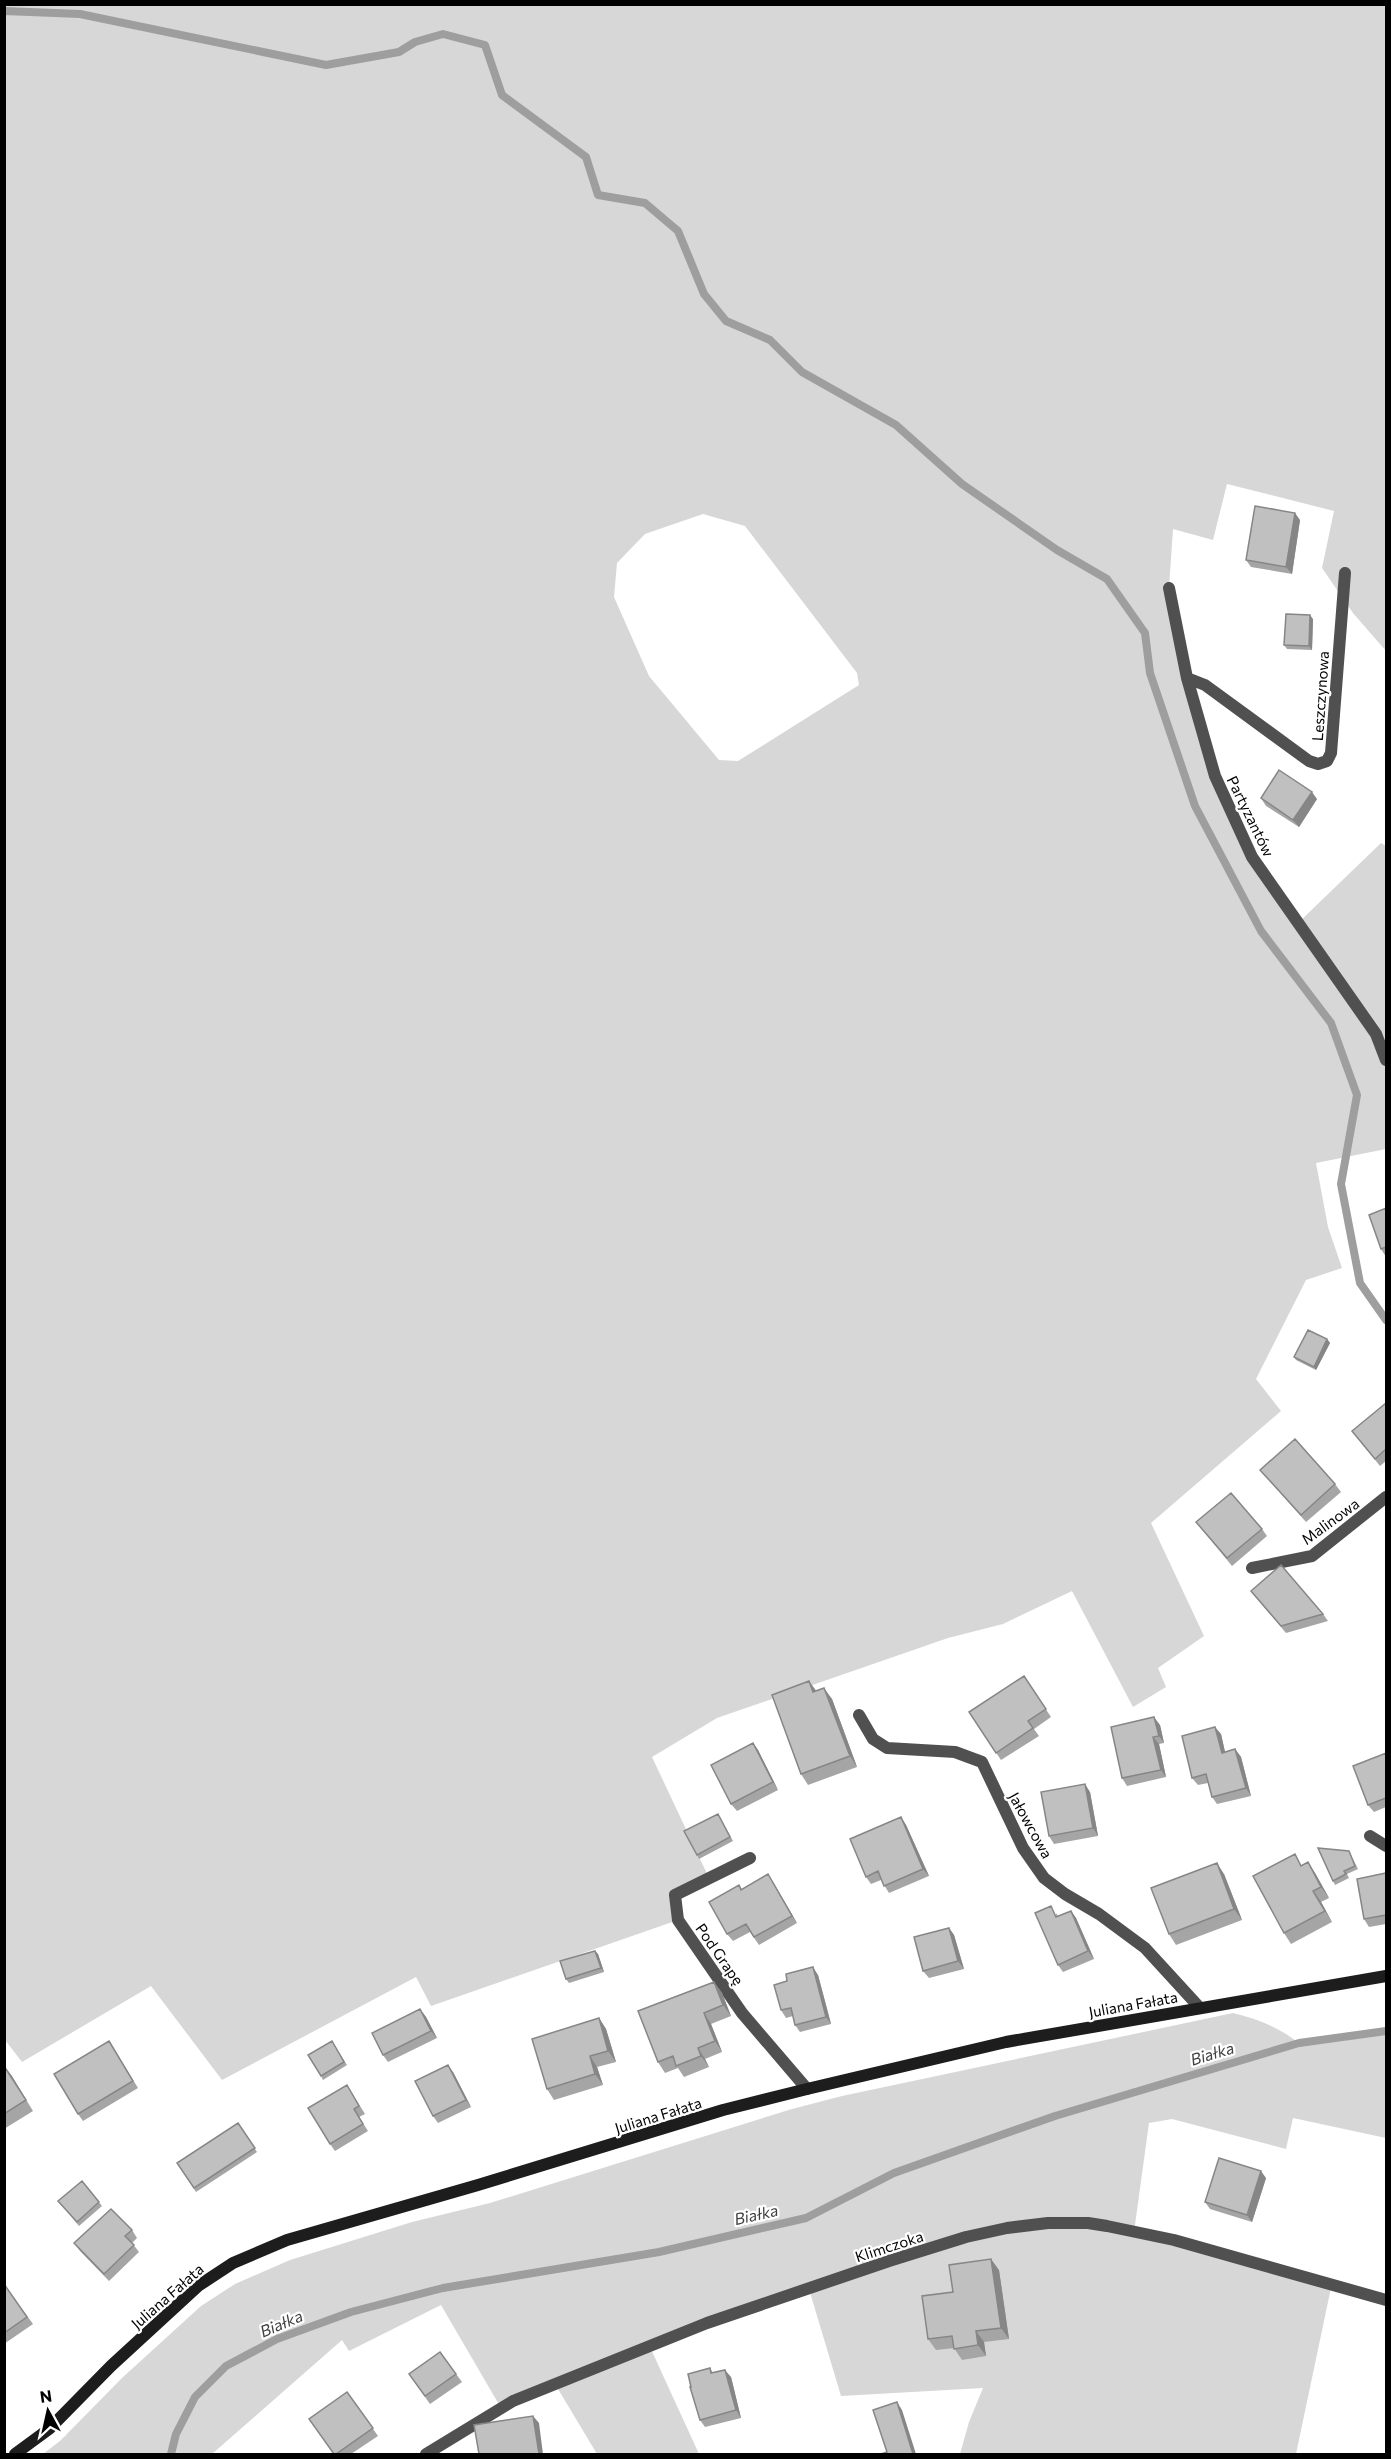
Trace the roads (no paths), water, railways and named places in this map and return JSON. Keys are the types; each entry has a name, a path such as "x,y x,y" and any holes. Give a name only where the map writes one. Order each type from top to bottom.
{"street":[{"name":"Leszczynowa","path":"1187,678 1205,685 1309,761 1318,764 1327,761 1330,753 1345,573"},
{"name":"Partyzantów","path":"1169,588 1187,678 1215,776 1252,857 1376,1034 1386,1060"},
{"name":"Malinowa","path":"1252,1568 1312,1556 1386,1497"},
{"name":"Jałowcowa","path":"859,1715 873,1739 887,1748 955,1752 982,1762 1023,1848 1044,1878 1145,1948 1200,2008"},
{"path":"1370,1836 1386,1846"},
{"name":"Pod Grapę","path":"750,1858 675,1895 678,1920 742,2013 807,2089"},
{"name":"Juliana Fałata","path":"15,2454 49,2429 111,2366 198,2286 232,2263 287,2240 478,2185 723,2110 807,2089 1006,2042 1386,1976"},
{"name":"Klimczoka","path":"426,2454 513,2401 707,2323 889,2261 966,2237 1007,2228 1078,2223 1107,2226 1174,2240 1386,2300"}],"waterway":[{"path":"4,11 80,14 326,65 399,52 415,42 443,34 485,45 502,95 586,157 598,195 645,203 678,231 704,294 726,321 770,340 802,372 896,425 962,484 1057,550 1107,579 1145,633 1150,673 1195,806 1261,931 1331,1023 1357,1095 1341,1184 1360,1283 1386,1320"},
{"name":"Białka","path":"171,2454 176,2434 195,2397 226,2366 277,2339 351,2312 443,2288 659,2252 806,2218 894,2173 1055,2116 1299,2043 1386,2031"}]}
